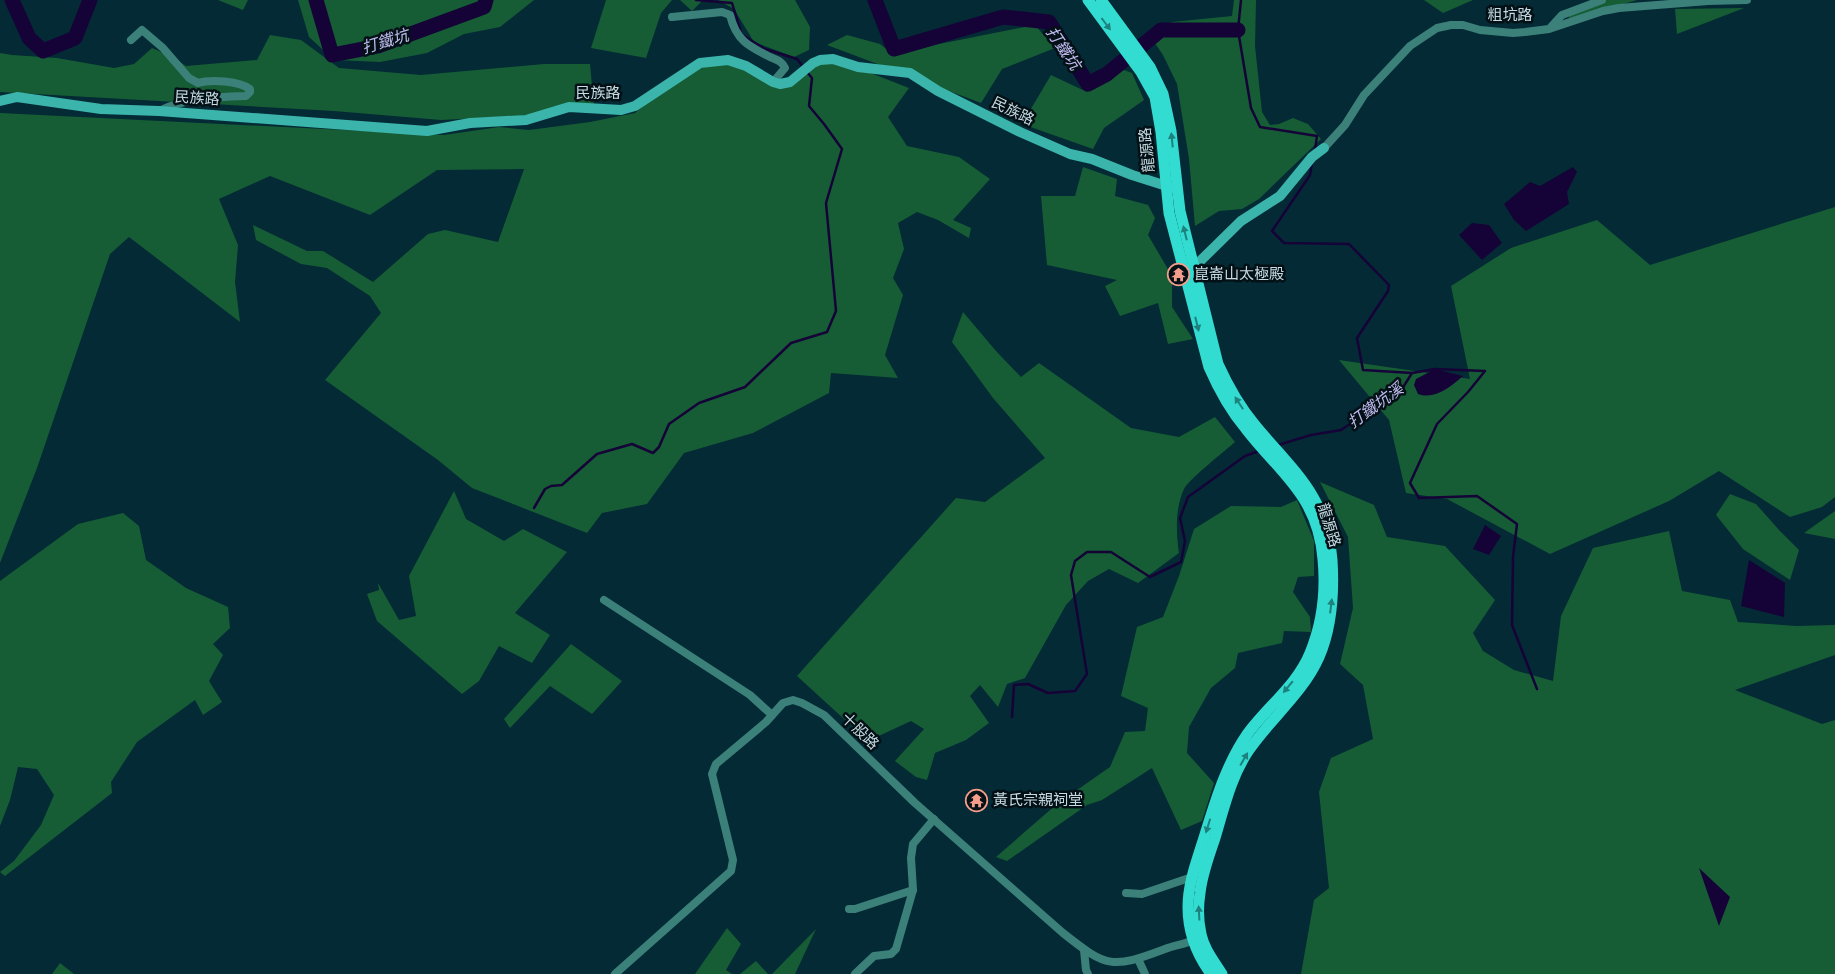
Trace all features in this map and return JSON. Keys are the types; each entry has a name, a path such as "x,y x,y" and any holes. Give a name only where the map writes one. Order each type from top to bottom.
{"main road":[{"path":"1088,0 1129,46"},
{"path":"1101,0 1129,46"},
{"name":"龍源路","path":"1129,46 1137,56 1142,72 1155,97 1171,187 1169,213 1209,367 1232,411 1269,448 1302,494 1312,512 1323,559 1324,579 1320,620 1310,653 1303,667 1286,690 1249,732 1231,760 1219,790 1192,877 1188,909 1205,965 1211,974"},
{"path":"1171,187 1180,211 1218,364 1240,406 1269,448 1310,489 1320,509 1328,533 1332,558 1333,579 1329,621 1319,656 1311,672 1293,697 1252,745 1233,780 1202,878 1197,938 1206,948 1222,974"}],"street":[{"path":"1549,29 1562,15 1602,0"},
{"name":"粗坑路","path":"1324,148 1345,125 1364,95 1410,46 1436,28 1463,25 1480,30 1513,33 1549,29 1603,10 1708,1 1747,0"},
{"path":"672,16 722,12 730,15 733,28 739,37 752,48 783,63 785,68 773,82"},
{"path":"131,40 142,30 170,55 189,78 198,83 210,80 243,84 250,89 246,96 229,96 174,104 159,111"},
{"name":"民族路","path":"0,101 17,97 101,109 159,111 427,131 470,123 526,120 569,107 620,110 635,106 700,63 728,60 746,66 773,82 780,84 790,82 813,63 820,60 833,59 858,67 910,73 938,92 1070,154 1092,159 1171,187"},
{"path":"1185,276 1241,221 1280,196 1312,157 1324,148"},
{"path":"604,600 750,695 772,715"},
{"name":"十股路","path":"615,974 731,870 733,860 712,774 716,764 784,703 793,700 802,702 824,715 934,819 1084,950 1112,963 1127,962 1197,938"},
{"path":"855,974 874,956 891,954 896,949 913,890 910,858 913,844 934,819"},
{"path":"1126,893 1142,894 1192,877"},
{"path":"849,910 913,890"},
{"path":"1084,950 1088,974"},
{"path":"1138,959 1146,974"}],"green space":[{"path":"218,0 248,0 243,10"},
{"path":"298,0 534,0 500,27 464,34 427,53 380,62 334,60 309,37"},
{"path":"606,0 672,0 661,13 646,58 591,48"},
{"path":"680,0 703,0 692,11"},
{"path":"718,0 795,0 810,27 809,50 794,57 754,42 734,9"},
{"path":"1234,0 1256,0 1255,46 1262,112 1270,125 1279,124 1293,118 1308,124 1321,139 1259,199 1242,209 1219,211 1195,226 1189,159 1177,84 1163,55 1148,33 1172,22 1232,16"},
{"path":"1424,0 1473,0 1443,13"},
{"path":"1607,0 1637,0 1574,19 1569,18 1569,13"},
{"path":"1744,8 1677,34 1675,9"},
{"path":"1035,25 1055,48 1002,69 981,103 827,45 847,35 880,44 895,56 939,44"},
{"path":"270,35 301,40 339,68 421,75 544,64 590,64 594,108 519,116 441,120 334,111 0,92 0,53 57,58 114,68 134,64 152,48 171,56 186,66 257,60"},
{"path":"829,61 850,65 909,88 888,117 907,146 959,157 990,179 953,220 971,228 969,238 938,220 917,212 898,223 904,249 893,278 903,295 885,355 898,378 831,373 829,393 753,433 684,453 647,504 602,513 587,533 472,488 438,460 325,380 381,313 370,296 327,268 301,264 256,240 253,225 307,251 323,251 373,282 428,234 445,230 498,242 524,169 437,170 370,215 270,176 219,199 238,245 235,282 240,322 129,237 110,254 37,468 0,563 0,113 444,135 499,127 529,130 590,122 635,113 671,84 699,68 727,63 781,84 811,64"},
{"path":"1124,70 1132,73 1144,100 1104,128 1093,149 1022,124 1051,75 1087,92"},
{"path":"1083,167 1117,179 1115,196 1148,205 1155,218 1148,235 1172,276 1172,307 1193,339 1168,344 1158,303 1120,316 1105,286 1117,280 1047,265 1041,196 1075,196"},
{"path":"1835,207 1835,497 1822,507 1790,517 1719,471 1669,501 1550,554 1447,499 1406,493 1389,420 1339,360 1470,379 1451,286 1511,248 1597,220 1650,265"},
{"path":"963,312 1021,377 1039,363 1131,428 1179,437 1215,417 1235,442 1200,472 1184,489 1179,504 1177,521 1179,553 1138,583 1109,569 1088,581 1066,605 1025,678 1007,684 998,707 980,685 970,696 989,723 966,740 935,753 927,780 916,777 895,761 924,729 911,721 868,741 797,676 956,498 985,502 1045,458 993,398 952,342"},
{"path":"1320,482 1374,505 1387,537 1445,546 1495,600 1473,633 1483,651 1514,670 1553,681 1561,616 1593,548 1669,531 1682,591 1730,600 1738,622 1797,626 1835,625 1835,655 1735,690 1822,724 1835,720 1835,974 1301,974 1314,900 1329,888 1319,792 1331,758 1373,739 1363,685 1340,664 1353,608 1348,537"},
{"path":"454,491 466,519 504,541 523,529 567,552 515,613 550,635 532,663 499,646 479,681 462,694 377,621 367,594 379,590 378,583 399,620 416,616 409,576"},
{"path":"1730,494 1756,504 1799,550 1790,580 1743,549 1716,515"},
{"path":"1297,500 1314,541 1314,576 1298,577 1293,592 1310,617 1311,632 1284,631 1282,643 1238,653 1235,668 1211,688 1189,727 1187,753 1214,783 1202,821 1181,830 1152,768 1102,800 1087,805 1007,861 996,857 1057,804 1110,767 1125,732 1145,731 1148,708 1121,696 1137,627 1163,617 1194,529 1231,506 1281,507"},
{"path":"1835,511 1835,539 1804,533"},
{"path":"123,513 139,526 146,560 186,588 228,607 230,628 213,644 223,655 209,681 222,702 203,715 195,700 137,742 111,782 112,793 5,876 0,872 14,861 41,825 54,795 37,769 18,767 10,800 0,826 0,581 78,524"},
{"path":"571,644 622,681 592,714 550,686 510,728 504,719"},
{"path":"727,928 741,944 726,970 732,974 695,974"},
{"path":"816,929 795,974 772,974"},
{"path":"756,961 768,974 740,974"},
{"path":"60,963 74,974 52,974"}],"shaded area":[{"path":"1573,167 1577,172 1567,192 1569,204 1526,231 1514,220 1504,204 1530,182 1540,186"},
{"path":"1472,223 1489,225 1502,243 1482,260 1459,235"},
{"path":"1435,369 1463,376 1448,388 1436,394 1418,394 1414,385 1416,379"},
{"path":"1485,525 1501,536 1489,555 1473,549"},
{"path":"1749,560 1785,583 1784,617 1741,606"},
{"path":"1699,868 1730,897 1719,926"}],"waterway":[{"name":"打鐵坑","path":"12,0 29,38 43,51 75,38 90,0"},
{"name":"打鐵坑","path":"316,0 332,55 378,46 484,7 486,0"},
{"path":"696,0 732,3 741,32"},
{"name":"打鐵坑","path":"875,0 894,49 1003,17 1049,22 1088,84 1107,74 1161,30 1238,30"},
{"name":"打鐵坑溪","path":"1241,0 1238,30 1251,108 1260,127 1317,136 1315,150"},
{"path":"744,36 765,49 797,59 804,68"},
{"path":"534,508 545,489 551,486 562,485 597,454 632,444 653,453 659,447 669,424 699,403 745,387 791,343 827,332 836,311 826,203 842,149 809,106 812,78 807,72"},
{"name":"打鐵坑溪","path":"1278,445 1311,435 1341,430 1402,389 1412,373 1363,370 1357,338 1388,291 1389,285 1349,244 1284,243 1272,231 1310,175 1312,163"},
{"path":"1412,373 1435,369 1485,371 1437,424 1410,483 1419,498 1477,496 1517,524 1513,557 1512,625 1537,689"},
{"name":"打鐵坑溪","path":"1012,717 1014,685 1028,684 1048,693 1075,691 1087,674 1071,575 1075,561 1087,552 1111,552 1150,577 1181,562 1185,541 1180,518 1188,497 1245,456 1259,451"}],"place":[{"name":"崑崙山太極殿","path":"1178,274"},
{"name":"黃氏宗親祠堂","path":"977,800"}]}
